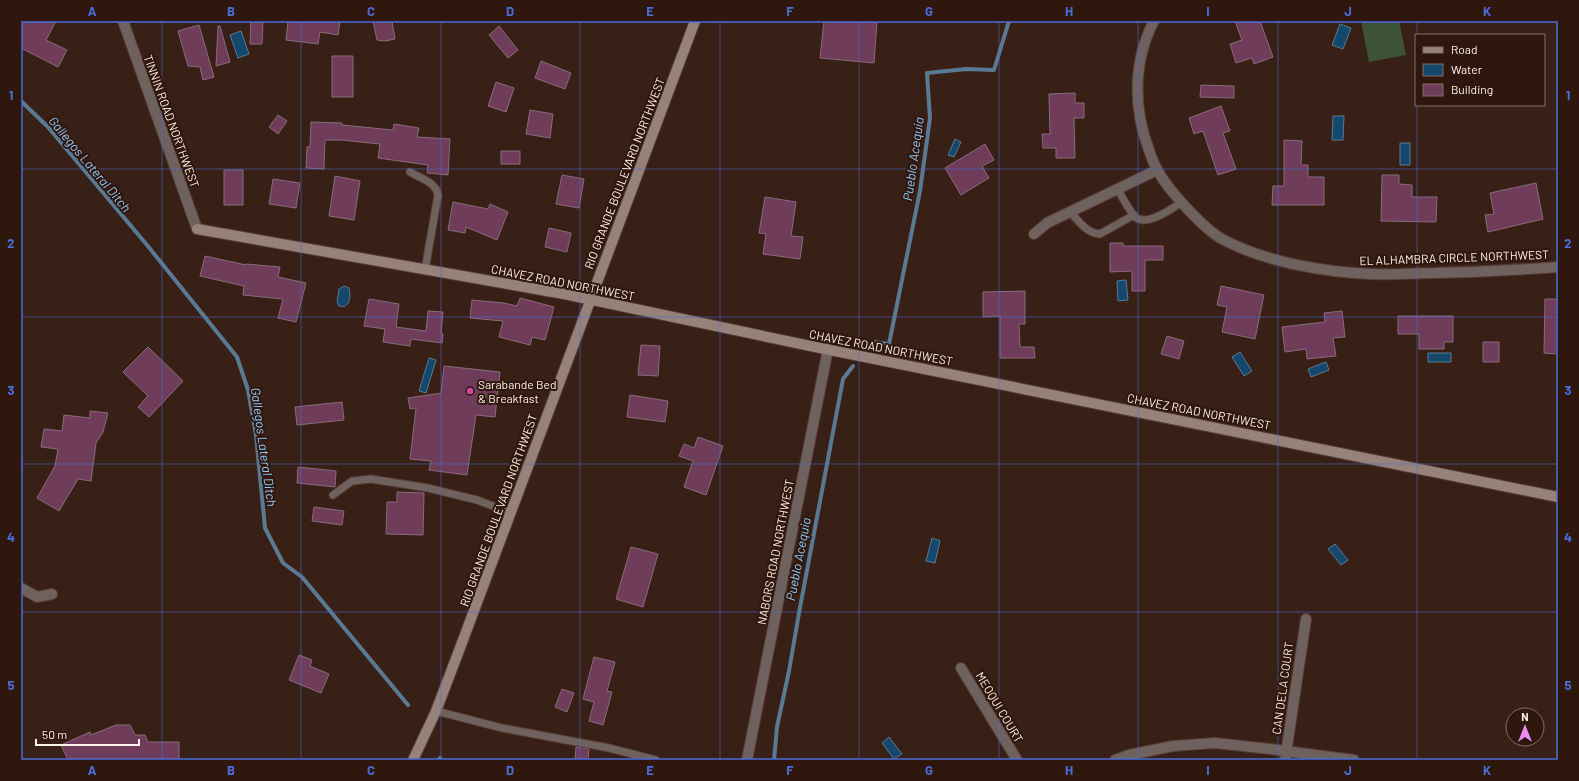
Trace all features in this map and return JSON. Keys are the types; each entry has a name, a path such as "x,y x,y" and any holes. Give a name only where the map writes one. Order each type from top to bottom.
{"street":[{"name":"TINNIN ROAD NORTHWEST","path":"123,21 197,229"},
{"name":"RIO GRANDE BOULEVARD NORTHWEST","path":"414,760 436,711 695,21"},
{"name":"EL ALHAMBRA CIRCLE NORTHWEST","path":"1154,21 1142,54 1136,80 1139,112 1146,143 1157,170 1168,186 1201,223 1221,238 1248,251 1290,263 1328,271 1371,274 1501,271 1558,267"},
{"path":"1034,234 1047,223 1157,170"},
{"name":"CHAVEZ ROAD NORTHWEST","path":"197,229 590,299 828,349 1558,497"},
{"name":"NABORS ROAD NORTHWEST","path":"747,760 828,349"},
{"path":"21,588 37,597 52,594"},
{"name":"CAN DELA COURT","path":"1286,756 1306,619"},
{"name":"MEOQUI COURT","path":"961,668 1017,760"},
{"path":"1114,760 1129,755 1173,746 1215,743 1286,756 1354,760"}],"lane":[{"path":"410,172 434,186 438,195 426,270"},
{"path":"1117,189 1134,215 1143,220 1151,220 1182,202"},
{"path":"1070,212 1087,231 1097,234 1100,234 1134,215"},
{"path":"333,495 352,481 371,479 428,488 477,500 511,513"},
{"path":"436,711 502,728 608,748 656,760"}],"green space":[{"path":"1361,21 1399,21 1406,55 1369,62"}],"water":[{"path":"1340,24 1351,28 1343,49 1332,45"},
{"path":"241,31 249,54 238,58 230,35"},
{"path":"1333,116 1344,116 1343,140 1332,140"},
{"path":"955,139 961,142 954,157 948,155"},
{"path":"1400,143 1410,143 1410,165 1400,165"},
{"path":"1126,280 1128,300 1118,301 1117,281"},
{"path":"344,286 349,288 349,302 345,306 339,306 337,302 339,289"},
{"path":"1240,352 1252,371 1244,376 1232,357"},
{"path":"1428,353 1451,353 1451,362 1428,362"},
{"path":"429,358 436,360 426,393 419,391"},
{"path":"1326,362 1329,370 1311,377 1308,369"},
{"path":"932,538 940,541 935,563 926,561"},
{"path":"1335,544 1348,560 1341,565 1328,549"},
{"path":"889,737 902,754 894,759 882,743"}],"building":[{"path":"21,21 56,21 46,40 67,50 58,67 21,48"},
{"path":"251,21 263,21 262,44 250,44"},
{"path":"288,21 340,21 338,35 320,32 318,44 286,40"},
{"path":"373,21 392,21 395,39 385,41 377,40"},
{"path":"824,21 877,21 874,63 820,58"},
{"path":"1235,21 1260,21 1273,57 1254,64 1252,58 1236,63 1230,44 1242,40"},
{"path":"199,25 214,77 203,80 200,67 188,66 178,31"},
{"path":"218,26 220,26 230,62 216,66"},
{"path":"499,26 518,50 508,58 489,35"},
{"path":"332,56 353,56 353,97 332,97"},
{"path":"541,61 571,73 565,89 535,78"},
{"path":"496,82 514,88 506,112 488,106"},
{"path":"1201,85 1234,86 1234,98 1200,97"},
{"path":"1075,93 1075,103 1084,103 1084,118 1074,118 1075,158 1056,158 1056,148 1043,148 1042,134 1050,134 1049,94"},
{"path":"1221,106 1230,131 1223,133 1236,169 1218,175 1203,131 1194,134 1189,118"},
{"path":"530,110 553,114 550,138 526,134"},
{"path":"278,115 287,121 278,134 269,127"},
{"path":"311,122 342,123 342,125 393,130 394,124 419,128 417,137 450,139 448,175 427,173 428,165 378,158 380,144 341,140 325,140 324,169 306,168 307,147 310,147"},
{"path":"1284,140 1302,141 1301,165 1308,165 1308,177 1324,177 1324,205 1272,205 1273,186 1284,186"},
{"path":"985,144 994,160 982,166 989,178 961,195 945,168"},
{"path":"501,151 520,151 520,164 501,164"},
{"path":"224,170 243,170 243,205 224,205"},
{"path":"562,175 584,179 579,208 556,204"},
{"path":"1382,175 1399,175 1399,184 1412,185 1412,197 1437,197 1436,222 1381,221"},
{"path":"335,176 360,181 354,220 329,216"},
{"path":"273,179 300,183 296,208 269,204"},
{"path":"1536,183 1543,219 1488,232 1485,215 1494,214 1490,193"},
{"path":"765,197 796,202 791,236 803,237 800,259 763,254 766,234 759,233"},
{"path":"453,202 488,209 490,204 508,212 497,240 466,227 465,233 448,230"},
{"path":"549,228 571,233 567,252 545,247"},
{"path":"1110,243 1123,243 1123,246 1163,246 1163,260 1145,260 1145,291 1132,291 1132,271 1110,272"},
{"path":"205,256 246,265 280,267 278,277 306,283 296,322 278,318 283,299 243,295 244,286 200,276"},
{"path":"1221,286 1264,295 1255,339 1222,332 1227,307 1217,305"},
{"path":"1025,291 1025,324 1019,324 1020,347 1034,347 1035,358 1000,358 1000,316 983,317 983,292"},
{"path":"520,298 554,307 545,340 532,337 530,345 499,337 503,321 470,318 472,300 504,303 517,306"},
{"path":"369,299 399,304 396,327 426,331 428,311 443,312 441,333 443,334 442,343 411,339 410,346 383,342 385,329 364,326"},
{"path":"1545,299 1558,299 1558,354 1544,353"},
{"path":"1342,311 1345,337 1333,338 1336,356 1307,359 1306,349 1285,352 1282,327 1325,322 1324,313"},
{"path":"1398,316 1453,316 1453,342 1444,342 1444,349 1419,349 1419,334 1398,334"},
{"path":"1167,336 1184,341 1179,359 1161,354"},
{"path":"1483,342 1499,342 1499,362 1483,362"},
{"path":"641,345 660,346 658,376 638,375"},
{"path":"148,347 183,381 149,417 138,407 148,396 123,372"},
{"path":"444,366 500,372 495,417 476,415 467,475 429,470 431,461 410,459 416,408 410,409 408,398 441,393"},
{"path":"630,395 668,401 665,422 627,417"},
{"path":"342,402 344,420 297,425 295,407"},
{"path":"90,411 108,413 103,432 96,443 91,481 78,479 59,511 37,498 55,466 58,449 41,447 44,429 62,431 64,415 90,418"},
{"path":"698,437 723,446 706,495 684,487 693,461 679,456 684,444 694,448"},
{"path":"298,467 336,471 335,487 297,483"},
{"path":"397,492 424,493 423,535 386,534 387,502 397,502"},
{"path":"314,507 344,511 342,525 312,521"},
{"path":"631,547 658,554 643,607 616,599"},
{"path":"299,655 312,660 310,666 329,674 321,693 289,680"},
{"path":"594,657 615,662 607,691 612,692 603,725 589,721 594,702 583,699"},
{"path":"562,689 574,693 567,712 555,707"},
{"path":"116,725 130,725 135,735 145,735 148,742 179,742 179,760 68,760 61,745 90,732 91,735"},
{"path":"576,747 589,749 588,760 575,760"}],"waterway":[{"name":"Pueblo Acequia","path":"871,346 874,342 889,344 920,191 930,118 927,73 966,69 994,70 1009,21"},
{"name":"Gallegos Lateral Ditch","path":"21,101 48,127 147,245 237,357 248,390 256,435 265,528 283,563 302,577 408,705"},
{"name":"Pueblo Acequia","path":"774,760 777,727 789,671 843,379 853,366"}],"place":[{"name":"Sarabande Bed & Breakfast","path":"470,391"}]}
